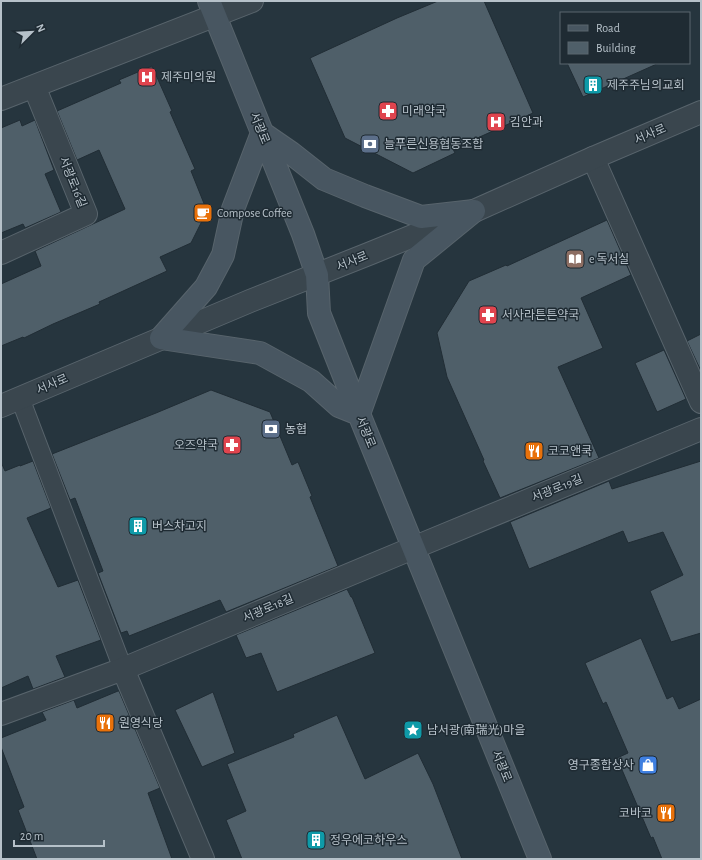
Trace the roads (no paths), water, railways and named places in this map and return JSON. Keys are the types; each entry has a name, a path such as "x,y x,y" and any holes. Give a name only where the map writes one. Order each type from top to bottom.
{"main road":[{"name":"서광로","path":"212,8 303,234 317,275 319,313 358,414 540,859"},
{"path":"161,338 206,286 223,255 233,209 262,132 326,180 420,217 474,211"},
{"path":"161,338 260,352 311,381 339,406 358,414 414,260 474,211"}],"street":[{"path":"1,99 212,8 252,1"},
{"name":"서광로16길","path":"1,253 86,214 34,86"},
{"name":"서사로","path":"10,402 250,301 474,211 701,112"},
{"path":"594,158 701,402"},
{"name":"서광로19길","path":"414,548 701,429"},
{"name":"서광로18길","path":"1,714 123,669 414,548"},
{"path":"123,669 203,859"}],"lane":[{"path":"10,402 123,669"}],"place":[{"name":"제주미의원","path":"147,77"},
{"name":"제주주님의교회","path":"593,85"},
{"name":"미래약국","path":"388,111"},
{"name":"김안과","path":"496,122"},
{"name":"늘푸른신용협동조합","path":"370,144"},
{"name":"Compose Coffee","path":"203,213"},
{"name":"e 독서실","path":"575,259"},
{"name":"서사라튼튼약국","path":"488,315"},
{"name":"농협","path":"271,429"},
{"name":"오즈약국","path":"232,445"},
{"name":"코코앤쿡","path":"534,451"},
{"name":"버스차고지","path":"138,526"},
{"name":"원영식당","path":"105,723"},
{"name":"남서광(南瑞光)마을","path":"413,730"},
{"name":"영구종합상사","path":"648,765"},
{"name":"코바코","path":"666,813"},
{"name":"정우에코하우스","path":"316,840"}]}
